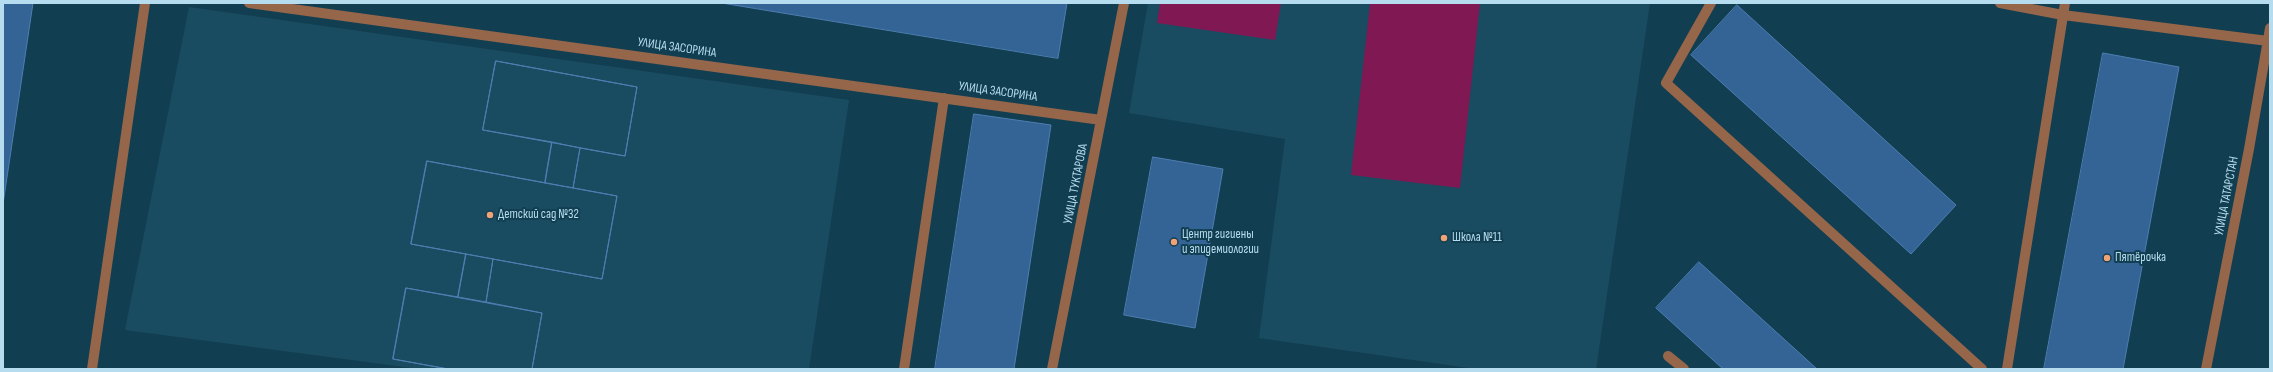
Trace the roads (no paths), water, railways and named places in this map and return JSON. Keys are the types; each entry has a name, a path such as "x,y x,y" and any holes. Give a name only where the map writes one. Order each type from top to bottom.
{"street":[{"path":"92,369 145,3"},
{"name":"УЛИЦА ЗАСОРИНА","path":"249,3 1101,120"},
{"name":"УЛИЦА ТУКТАРОВА","path":"1052,369 1124,3"},
{"path":"1711,3 1666,83 1982,369"},
{"path":"2000,3 2063,15 2268,41"},
{"path":"2007,369 2065,3"},
{"name":"УЛИЦА ТАТАРСТАН","path":"2206,369 2250,149 2270,28"},
{"path":"904,369 944,98"},
{"path":"1668,356 1684,369"}],"place":[{"name":"Детский сад №32","path":"490,215"},
{"name":"Школа №11","path":"1444,238"},
{"name":"Центр гигиены и эпидемиологии","path":"1174,242"},
{"name":"Пятёрочка","path":"2107,258"}]}
